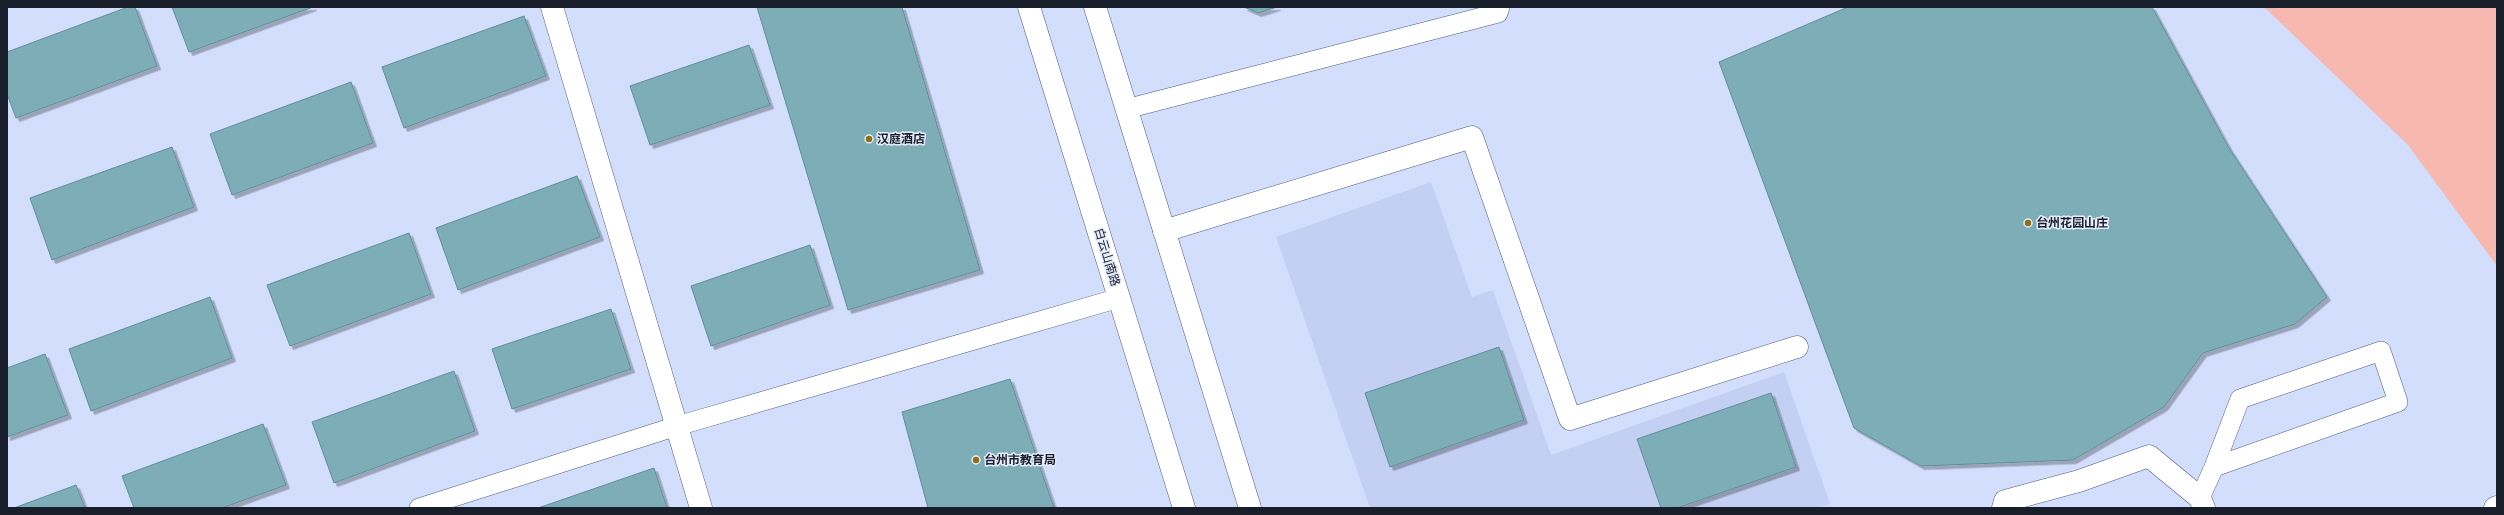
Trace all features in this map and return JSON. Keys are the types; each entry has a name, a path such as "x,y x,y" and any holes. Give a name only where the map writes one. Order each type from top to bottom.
{"street":[{"path":"552,7 701,508"},
{"name":"白云山南路","path":"1029,7 1184,508"},
{"path":"1095,7 1250,508"},
{"path":"1164,231 1472,137 1570,419 1797,347"},
{"path":"2003,508 2005,502 2078,481 2149,456 2202,503"}],"lane":[{"path":"1126,109 1498,13 1500,7"},
{"path":"418,508 676,426 1119,298"},
{"path":"2202,503 2214,467 2240,399 2380,351 2398,402 2214,467"}],"shaded area":[{"path":"2264,7 2497,7 2497,266 2408,145"},
{"path":"1431,182 1472,297 1493,290 1551,455 1784,372 1830,504 1818,508 1370,508 1276,237"}],"building":[{"path":"128,7 135,7 157,66 16,118 7,94 7,52"},
{"path":"172,7 313,7 189,52"},
{"name":"汉庭酒店","path":"757,7 902,7 980,270 848,310"},
{"path":"1244,7 1277,7 1258,13"},
{"name":"台州花园山庄","path":"1848,7 2152,7 2229,148 2327,297 2295,324 2203,353 2164,407 2073,460 1921,466 1854,428 1719,62"},
{"path":"524,16 546,76 404,128 382,67"},
{"path":"749,45 770,105 650,145 630,86"},
{"path":"351,82 373,143 232,195 210,134"},
{"path":"172,147 194,207 52,260 30,198"},
{"path":"577,176 600,237 458,290 436,228"},
{"path":"409,233 431,294 290,346 267,285"},
{"path":"810,245 830,305 711,346 691,286"},
{"path":"210,297 232,358 91,411 69,349"},
{"path":"611,309 631,369 512,409 492,349"},
{"path":"1499,347 1524,420 1390,467 1365,393"},
{"path":"45,354 68,415 7,437 7,368"},
{"path":"454,371 475,431 334,483 312,422"},
{"name":"台州市教育局","path":"1010,379 1054,508 928,508 902,412"},
{"path":"1771,393 1796,467 1677,508 1661,508 1637,439"},
{"path":"263,424 286,485 222,508 134,508 122,476"},
{"path":"654,468 667,508 538,508"},
{"path":"76,485 85,508 14,508"}],"place":[{"name":"汉庭酒店","path":"869,139"},
{"name":"台州花园山庄","path":"2028,223"},
{"name":"台州市教育局","path":"976,460"}]}
